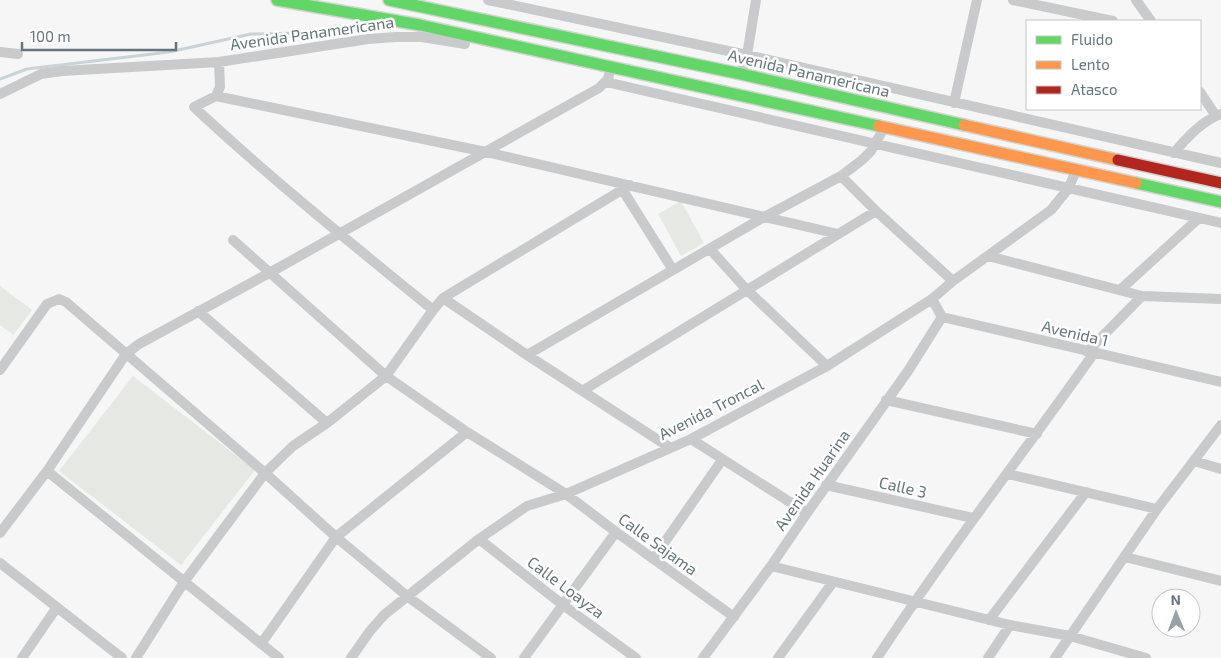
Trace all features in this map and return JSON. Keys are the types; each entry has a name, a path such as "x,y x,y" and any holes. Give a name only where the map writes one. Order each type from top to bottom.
{"highway":[{"name":"Avenida Panamericana","path":"277,0 420,24 611,68 1221,202"},
{"name":"Avenida Panamericana","path":"389,0 741,74 1221,183"}],"street":[{"name":"Avenida Panamericana","path":"488,0 746,55 1221,163"},
{"path":"741,74 756,0"},
{"path":"954,103 977,0"},
{"path":"1013,0 1041,3 1109,20"},
{"path":"1136,0 1150,20"},
{"name":"Avenida Panamericana","path":"0,94 41,74 62,71 218,62 368,39 422,37 476,45 498,42"},
{"path":"0,52 18,54"},
{"path":"216,96 220,87 218,62"},
{"path":"0,533 46,471 126,354 139,344 599,88 608,79 611,68"},
{"path":"606,82 1221,223"},
{"path":"1174,153 1184,140 1218,115 1201,93"},
{"path":"432,310 339,233 194,107 216,96 486,152 626,187 764,216 838,234"},
{"path":"527,355 764,216 841,176 862,160 875,144 884,128"},
{"name":"Avenida Troncal","path":"352,658 370,631 384,615 479,539 527,506 566,494 691,439 827,366 932,298 953,280 1050,210 1068,189 1076,171"},
{"path":"841,176 876,211 953,280"},
{"path":"626,187 673,270"},
{"path":"136,658 184,582 266,474 293,446 327,423 386,376 432,310 443,298 626,187"},
{"path":"582,391 876,211"},
{"path":"1120,290 1199,218"},
{"name":"Calle Sajama","path":"233,240 386,376 467,432 566,494 734,617"},
{"path":"710,249 746,289 827,366"},
{"path":"988,256 1142,296 1221,299"},
{"path":"877,658 914,601 973,518 1037,434 1090,353 1142,296"},
{"path":"443,298 527,355 670,447"},
{"path":"932,298 942,317"},
{"path":"0,370 47,304 59,299 66,302 266,474 336,537 407,596 491,658"},
{"path":"198,311 327,423"},
{"name":"Avenida 1","path":"942,317 1221,382"},
{"name":"Avenida Huarina","path":"703,658 771,566 826,485 908,371 942,317"},
{"path":"886,400 1037,434"},
{"path":"1055,658 1157,510 1221,425"},
{"path":"261,644 336,537 467,432"},
{"path":"691,439 807,513"},
{"path":"653,559 722,460"},
{"path":"1194,461 1221,469"},
{"path":"46,471 279,658"},
{"path":"1008,474 1157,510"},
{"name":"Calle 3","path":"826,485 973,518"},
{"path":"989,620 1086,492"},
{"path":"524,658 616,532"},
{"name":"Calle Loayza","path":"479,539 636,658"},
{"path":"1125,557 1221,581"},
{"path":"0,563 122,658"},
{"path":"771,566 1010,625 1070,636 1118,655 1146,658"},
{"path":"778,658 833,582"},
{"path":"22,658 57,607"},
{"path":"988,658 1010,625"}],"shaded area":[{"path":"681,201 704,243 681,256 658,214"},
{"path":"0,286 32,310 13,335 0,325"},
{"path":"133,376 255,470 181,565 59,471"}],"waterway":[{"path":"0,79 27,69 169,52 251,34 305,33 336,26"}],"traffic: fast":[{"path":"277,0 420,25 879,126"},
{"path":"389,0 741,74 964,125"},
{"path":"1136,183 1221,202"}],"traffic: slow":[{"path":"964,125 1118,160"},
{"path":"879,126 1136,183"}],"traffic: jam":[{"path":"1118,160 1221,183"}]}
